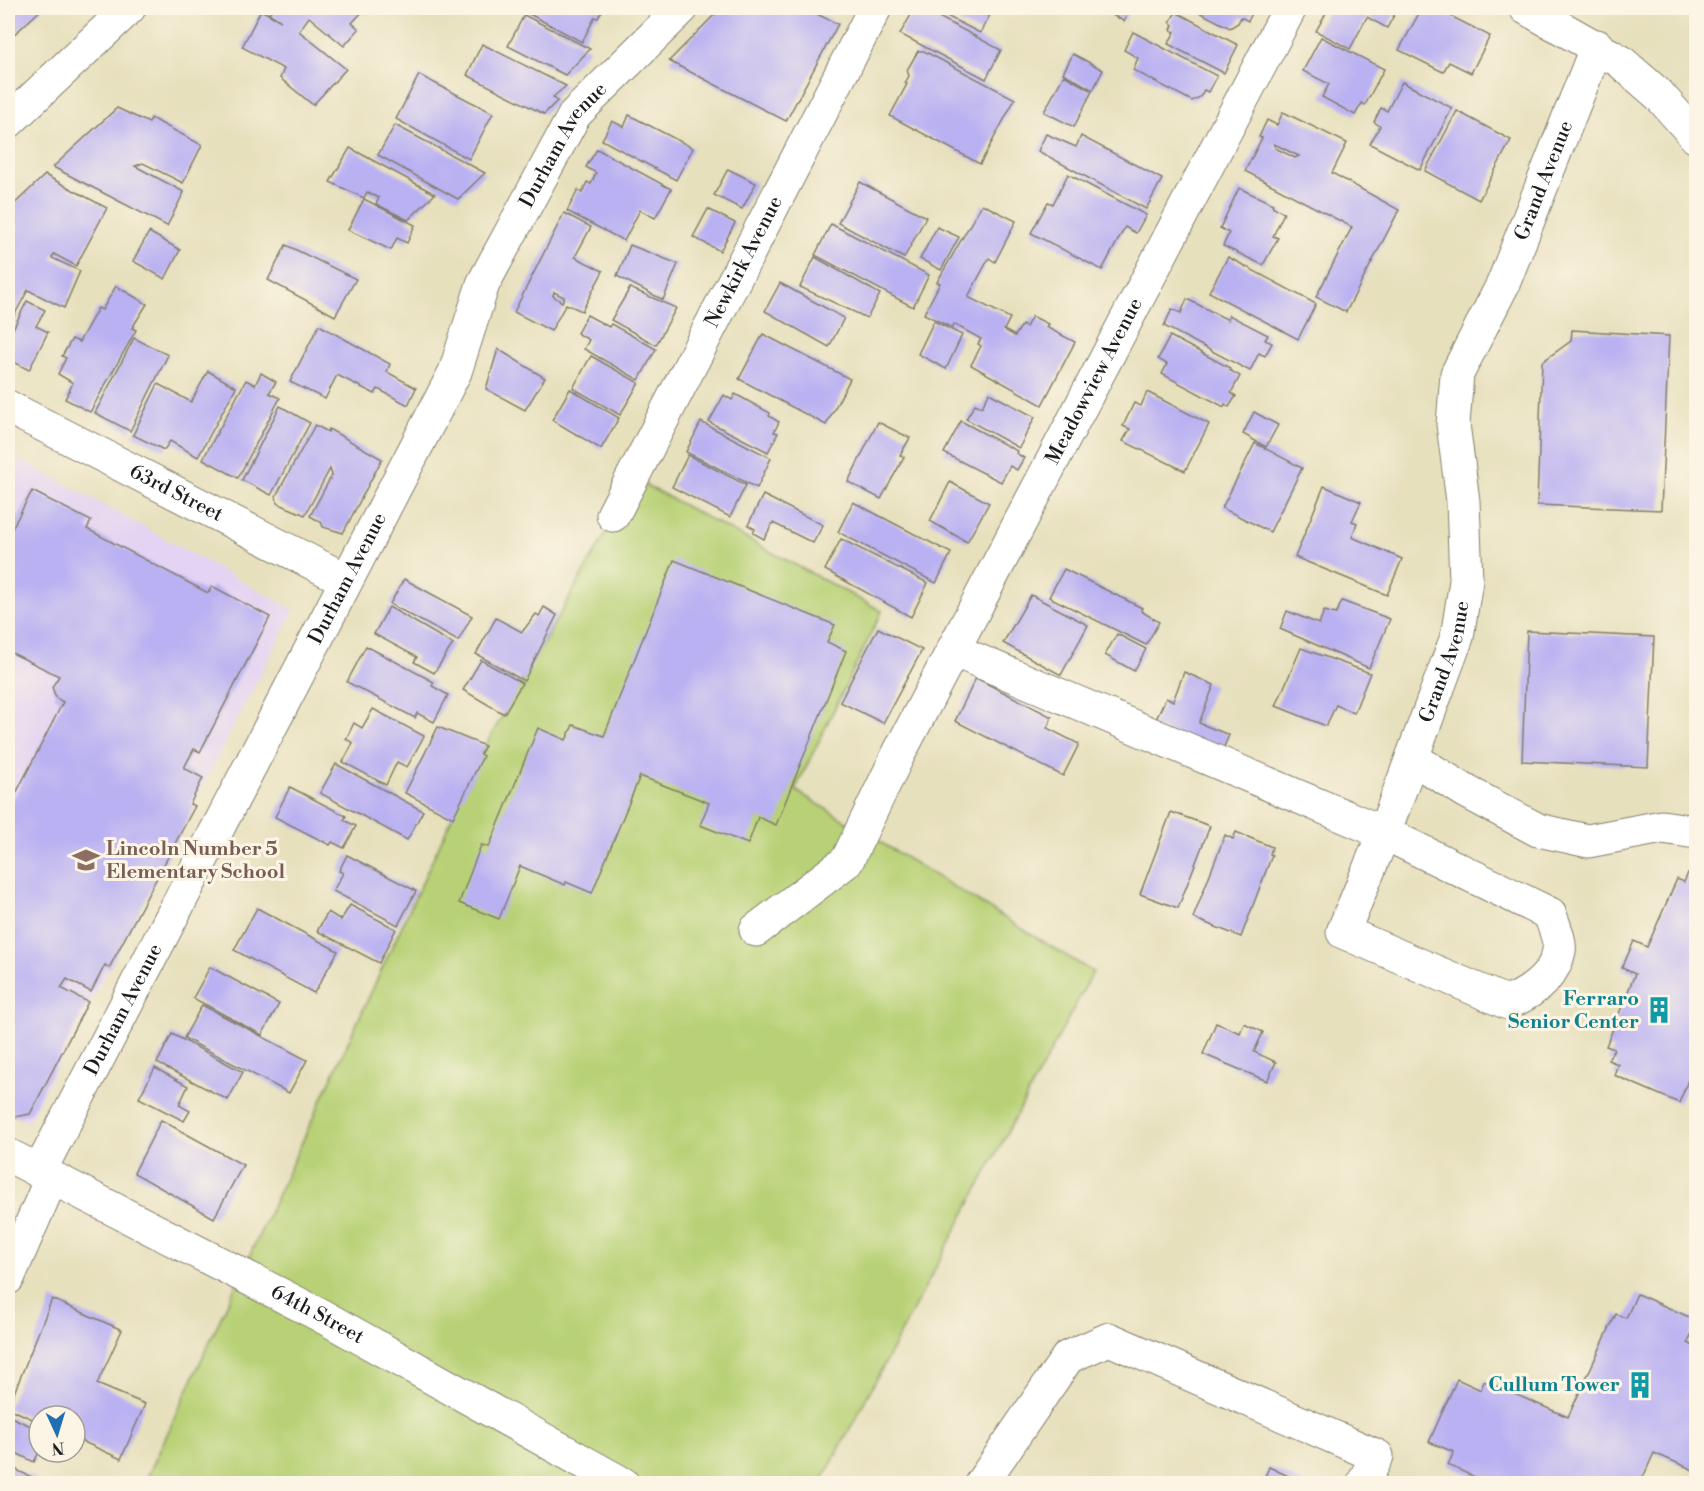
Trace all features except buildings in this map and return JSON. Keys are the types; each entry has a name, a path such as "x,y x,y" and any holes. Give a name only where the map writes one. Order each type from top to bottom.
{"street":[{"path":"8,122 129,8"},
{"name":"Durham Avenue","path":"8,1278 45,1175 346,580 455,372 483,284 574,114 682,8"},
{"name":"Newkirk Avenue","path":"613,515 875,8"},
{"name":"Meadowview Avenue","path":"756,930 848,861 898,755 1290,8"},
{"path":"1526,8 1620,61 1659,95 1696,137"},
{"name":"Grand Avenue","path":"1384,833 1457,637 1466,581 1463,501 1454,424 1457,374 1503,284 1597,46"},
{"name":"63rd Street","path":"8,407 346,580"},
{"path":"954,650 1384,833 1550,914 1560,949 1548,976 1525,996 1508,1003 1343,932 1384,833"},
{"path":"1412,758 1467,792 1538,830 1588,841 1662,826 1696,832"},
{"name":"64th Street","path":"8,1155 320,1315 624,1484"},
{"path":"981,1484 1068,1357 1109,1339 1370,1470"}],"shaded area":[{"name":"Lincoln Number 5 Elementary School","path":"20,459 294,610 28,1122 8,1111 8,485"}],"green space":[{"path":"636,480 882,611 795,790 1093,972 821,1483 144,1484 484,748"}],"place":[{"name":"Lincoln Number 5 Elementary School","path":"86,860"},
{"name":"Ferraro Senior Center","path":"1659,1010"},
{"name":"Cullum Tower","path":"1640,1385"}]}
